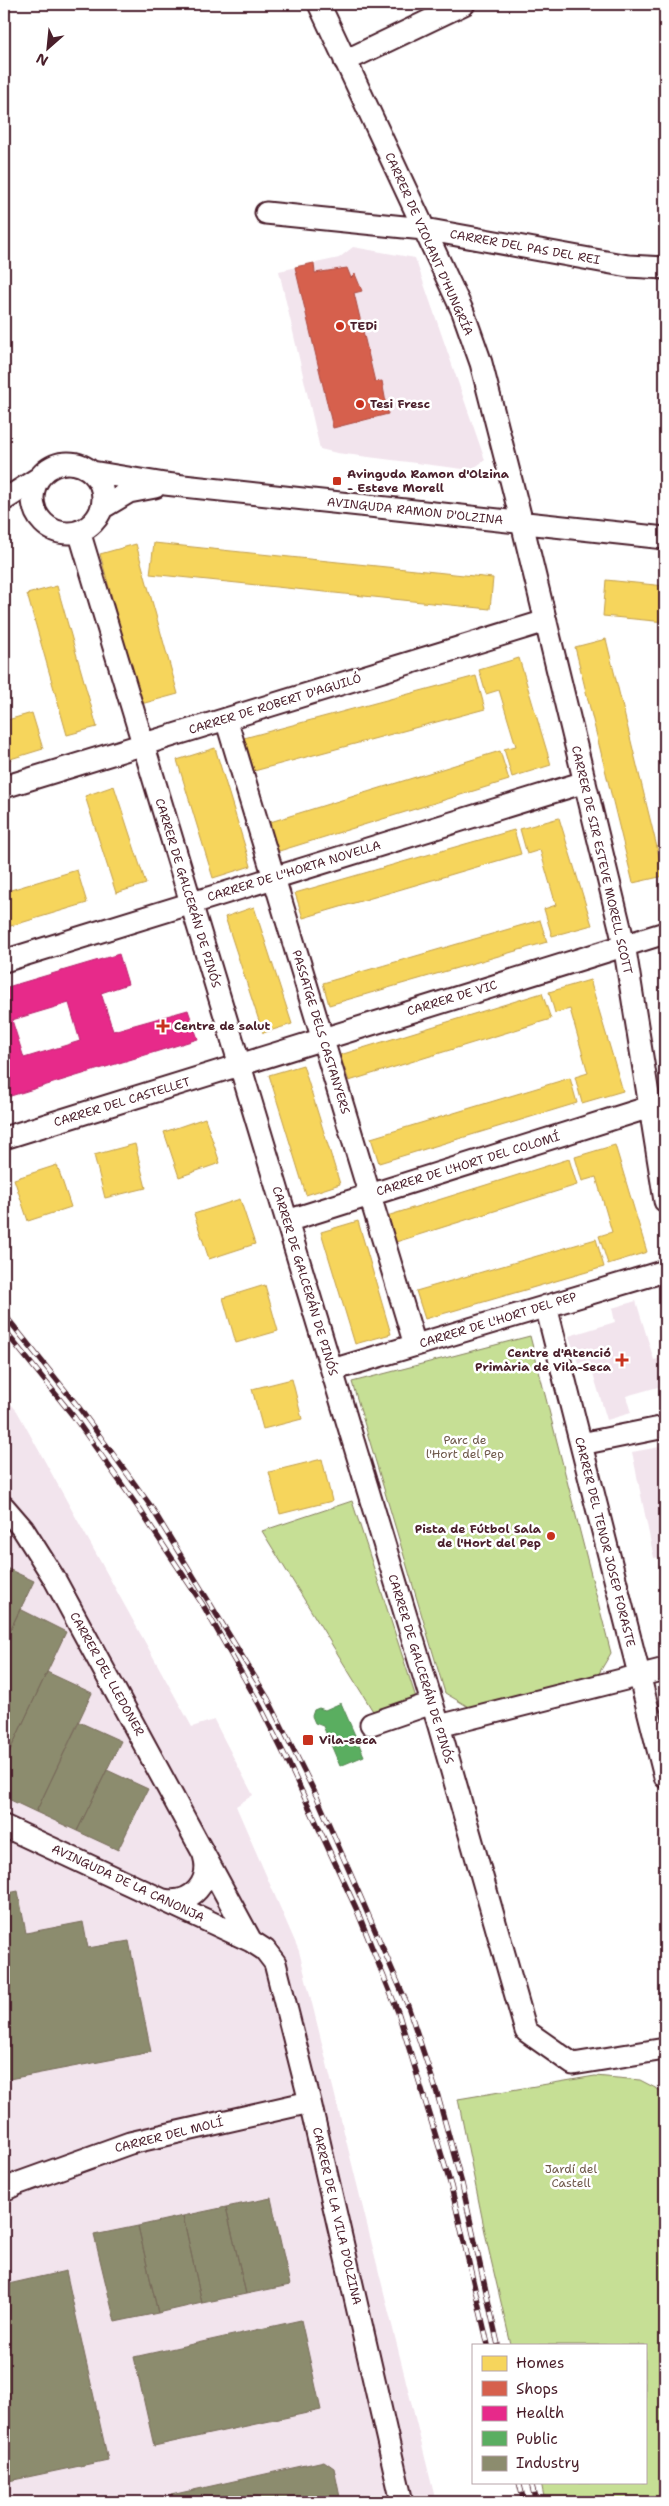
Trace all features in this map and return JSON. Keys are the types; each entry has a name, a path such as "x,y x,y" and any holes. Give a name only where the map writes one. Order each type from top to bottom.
{"street":[{"name":"CARRER DE VIOLANT D'HUNGRÍA","path":"319,4 463,312 481,363 522,523"},
{"path":"345,61 464,4"},
{"name":"CARRER DEL PAS DEL REI","path":"266,213 424,229 628,266 665,268"},
{"path":"4,500 37,479 48,468 63,462 79,464 92,472 102,489 102,508 94,522 79,532 67,534 45,525 37,516 32,498 37,479"},
{"name":"AVINGUDA RAMON D'OLZINA","path":"92,472 165,484 665,538"},
{"name":"AVINGUDA RAMON D'OLZINA","path":"102,508 129,492 165,484"},
{"path":"4,509 37,516"},
{"name":"CARRER DE SIR ESTEVE MORELL SCOTT","path":"522,523 624,944 665,1201"},
{"name":"CARRER DE GALCERÁN DE PINÓS","path":"79,532 439,1726 526,2031 573,2064 665,2049"},
{"name":"CARRER DE ROBERT D'AGUILÓ","path":"4,787 546,621"},
{"name":"PASSATGE DELS CASTANYERS","path":"226,719 415,1345"},
{"name":"CARRER DE L''HORTA NOVELLA","path":"4,961 585,782"},
{"name":"CARRER DE VIC","path":"240,1065 624,944 665,933"},
{"name":"CARRER DEL CASTELLET","path":"4,1138 240,1065"},
{"name":"CARRER DE L'HORT DEL COLOMÍ","path":"287,1221 650,1107"},
{"name":"CARRER DE L'HORT DEL PEP","path":"332,1370 665,1271"},
{"name":"CARRER DEL TENOR JOSEP FORASTE","path":"546,1306 665,1777"},
{"path":"581,1444 665,1427"},
{"name":"CARRER DEL LLEDONER","path":"4,1507 23,1530 54,1578 251,1941"},
{"path":"439,1726 639,1674 665,1669"},
{"path":"371,1724 432,1703"},
{"name":"AVINGUDA DE LA CANONJA","path":"4,1826 251,1941"},
{"name":"CARRER DEL LLEDONER","path":"161,1899 181,1900 198,1890 207,1870 201,1848"},
{"name":"CARRER DE LA VILA D'OLZINA","path":"251,1941 265,1950 275,1963 280,1977 402,2502"},
{"name":"CARRER DEL MOLÍ","path":"4,2190 130,2143 310,2102"}],"shaded area":[{"path":"353,247 415,258 485,460 471,470 337,453 320,449 279,271 339,258"},
{"name":"Centre d'Atenció Primària de Vila-Seca","path":"636,1301 654,1360 662,1358 665,1369 665,1385 626,1396 631,1413 607,1420 589,1360 578,1363 569,1336 615,1322 612,1308"},
{"path":"4,1396 17,1411 192,1727 214,1720 253,1795 236,1806 299,1951 436,2502 4,2502"},
{"path":"665,1446 665,1556 654,1558 632,1452"}],"green space":[{"name":"Parc de l'Hort del Pep","path":"530,1336 611,1653 595,1680 472,1709 445,1693 352,1382"},
{"path":"352,1501 419,1707 379,1721 262,1531"},
{"name":"Jardí del Castell","path":"595,2076 640,2080 665,2093 665,2502 545,2502 541,2484 646,2484 646,2344 511,2344 488,2247 458,2099"}],"building: Homes":[{"path":"154,543 493,578 490,609 150,574"},
{"path":"136,544 178,694 141,704 100,554"},
{"path":"606,580 665,586 665,622 603,616"},
{"path":"57,586 97,727 67,735 27,594"},
{"path":"606,639 664,876 633,883 575,647"},
{"path":"519,658 551,765 512,777 504,749 516,746 499,690 486,694 479,670"},
{"path":"476,676 485,709 254,771 244,738"},
{"path":"32,713 43,749 4,761 4,721"},
{"path":"215,748 251,866 213,878 177,760"},
{"path":"500,751 509,780 276,852 267,823"},
{"path":"114,786 146,884 116,893 85,796"},
{"path":"559,818 592,925 552,936 544,909 556,905 540,850 527,854 520,829"},
{"path":"514,830 521,854 303,918 295,893"},
{"path":"77,870 87,903 4,928 4,892"},
{"path":"254,907 292,1024 263,1033 225,917"},
{"path":"540,920 547,942 329,1005 323,983"},
{"path":"590,980 623,1091 582,1103 575,1077 588,1073 570,1009 555,1013 549,992"},
{"path":"542,993 551,1019 349,1081 340,1055"},
{"path":"303,1065 340,1184 306,1195 269,1075"},
{"path":"570,1078 577,1103 379,1163 371,1138"},
{"path":"205,1118 220,1163 179,1177 164,1132"},
{"path":"135,1144 146,1188 105,1198 94,1155"},
{"path":"615,1145 647,1252 608,1264 599,1236 612,1232 596,1177 582,1181 575,1157"},
{"path":"569,1159 577,1185 396,1242 387,1216"},
{"path":"57,1165 71,1207 28,1221 14,1179"},
{"path":"240,1199 255,1244 209,1259 194,1214"},
{"path":"358,1221 391,1334 355,1344 321,1232"},
{"path":"596,1239 604,1267 425,1319 416,1291"},
{"path":"265,1285 278,1331 236,1343 223,1298"},
{"path":"292,1379 302,1419 263,1429 252,1389"},
{"path":"322,1459 332,1501 280,1514 269,1472"}],"building: Shops":[{"path":"314,263 315,273 347,268 351,278 355,274 362,291 354,293 375,382 382,381 388,414 333,428 295,267"}],"building: Health":[{"name":"Centre de salut","path":"119,954 128,984 101,993 113,1031 188,1010 198,1039 4,1098 4,988","holes":["69,1003 80,1041 24,1058 12,1020"]}],"building: Public":[{"path":"341,1703 364,1756 340,1766 323,1726 315,1723 312,1716 314,1710 319,1708 325,1710"}],"building: Industry":[{"path":"4,1567 34,1581 4,1643"},
{"path":"20,1609 66,1632 4,1763 4,1643"},
{"path":"47,1672 92,1693 36,1812 4,1797 4,1763"},
{"path":"79,1722 121,1741 77,1831 36,1812"},
{"path":"107,1770 148,1789 118,1850 77,1831"},
{"path":"18,1891 26,1933 83,1922 88,1948 129,1941 151,2052 4,2080 4,1894"},
{"path":"271,2198 290,2285 246,2294 226,2207"},
{"path":"226,2207 246,2294 202,2303 183,2216"},
{"path":"183,2216 202,2303 158,2313 138,2226"},
{"path":"138,2226 158,2313 115,2322 94,2235"},
{"path":"66,2271 108,2460 4,2482 4,2285"},
{"path":"301,2320 321,2410 154,2446 134,2357"},
{"path":"324,2461 334,2468 341,2502 167,2502 171,2495"}],"railway":[{"path":"4,1314 80,1409 150,1505 268,1699 317,1797 408,2006 437,2093 462,2184 498,2344"},
{"path":"4,1330 74,1417 140,1510 203,1605 260,1706 288,1762 356,1908 398,2012 451,2186 488,2344"},
{"path":"520,2484 524,2502"},
{"path":"532,2484 536,2502"}],"place":[{"name":"TEDi","path":"340,326"},
{"name":"Tesi Fresc","path":"360,404"},
{"name":"Avinguda Ramon d'Olzina - Esteve Morell","path":"337,481"},
{"name":"Centre de salut","path":"163,1026"},
{"name":"Centre d'Atenció Primària de Vila-Seca","path":"622,1360"},
{"name":"Pista de Fútbol Sala de l'Hort del Pep","path":"551,1536"},
{"name":"Vila-seca","path":"308,1740"}]}
